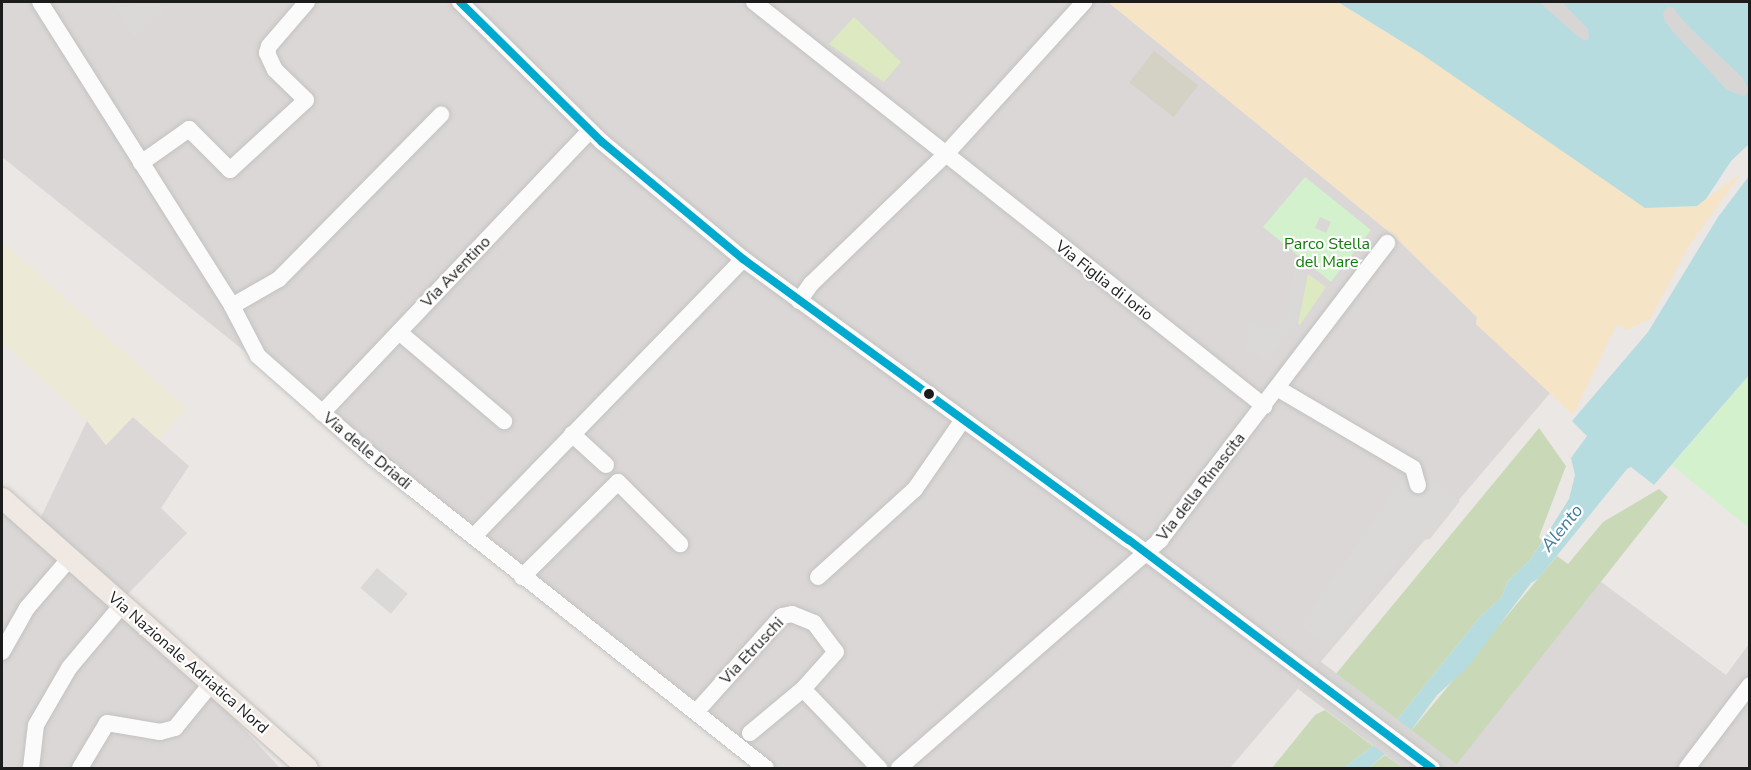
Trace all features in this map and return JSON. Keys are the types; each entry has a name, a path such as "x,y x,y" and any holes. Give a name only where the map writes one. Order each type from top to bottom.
{"main road":[{"name":"Via Nazionale Adriatica Nord","path":"2,498 307,768"}],"street":[{"name":"Via delle Driadi","path":"40,2 232,306 258,356 322,413 474,536 522,578 697,711 766,768"},
{"path":"141,163 189,129 230,170 306,100 275,70 267,53 269,46 307,2"},
{"path":"460,2 590,131 743,259 1147,554 1431,768"},
{"name":"Via Figlia di Iorio","path":"754,2 1264,406"},
{"path":"799,301 811,284 945,155 1084,2"},
{"path":"232,306 279,279 441,114"},
{"name":"Via Aventino","path":"322,413 590,131"},
{"name":"Via della Rinascita","path":"899,768 1147,554 1264,406 1387,243"},
{"path":"474,536 743,259"},
{"path":"399,332 504,422"},
{"path":"1277,388 1413,468 1418,485"},
{"path":"818,578 915,489 962,421"},
{"path":"572,434 606,465"},
{"path":"522,578 618,482 680,544"},
{"path":"2,652 27,608 70,558"},
{"path":"31,768 36,725 69,668 122,605"},
{"name":"Via Etruschi","path":"697,711 782,616 792,614 814,623 836,652 803,688"},
{"path":"80,768 108,723 160,732 175,728 211,684"},
{"path":"750,734 803,688 879,768"},
{"path":"1687,768 1748,690"}],"shaded area":[{"path":"2,2 1108,2 1393,235 1477,317 1476,324 1551,392 1230,768 766,768 2,157"},
{"path":"159,3 163,12 133,38 116,6"},
{"path":"1154,51 1198,85 1174,117 1129,83"},
{"path":"2,241 186,408 159,440 133,417 106,445 87,421 2,343"},
{"path":"1294,266 1306,275 1296,322 1265,363 1256,351 1247,351 1248,323 1274,331 1288,318"},
{"path":"133,417 189,466 161,508 187,533 123,599 280,768 2,768 2,485 40,519 87,421 106,445"},
{"path":"1427,477 1460,501 1430,539 1414,541 1329,644 1300,627 1403,478"},
{"path":"377,568 408,594 391,614 360,588"},
{"path":"1600,581 1726,675 1749,644 1749,768 1452,768"}],"green space":[{"path":"854,17 901,62 884,82 829,44"},
{"name":"Parco Stella del Mare","path":"1305,177 1371,230 1331,282 1263,227","holes":["1320,217 1331,222 1326,233 1315,228"]},
{"path":"1308,274 1326,287 1300,325 1298,323"},
{"path":"1749,375 1749,528 1672,465"},
{"path":"1539,428 1566,466 1539,537 1542,541 1531,559 1508,581 1501,598 1481,616 1396,721 1335,675"},
{"path":"1659,489 1668,497 1456,765 1410,732 1557,556 1568,564 1603,522"},
{"path":"1325,710 1373,746 1344,768 1272,768 1315,715"},
{"path":"1385,755 1403,768 1369,768"}],"sand":[{"path":"1108,2 1338,2 1420,53 1697,206 1741,173 1689,246 1650,319 1627,330 1617,324 1573,415 1476,324 1477,317 1393,235"}],"water":[{"path":"1338,2 1749,2 1749,144 1731,161 1706,199 1697,206 1645,208 1420,53"},
{"name":"Alento","path":"1749,176 1749,375 1654,485 1631,467 1627,469 1538,579 1531,583 1467,668 1437,695 1410,732 1369,768 1344,768 1373,746 1396,721 1481,616 1501,598 1508,581 1531,559 1569,499 1575,475 1571,458 1587,436 1572,421 1648,332 1718,217"}],"pier":[{"path":"1539,2 1562,2 1588,29 1589,39 1584,41"},
{"path":"1668,7 1673,8 1689,27 1743,78 1749,91 1744,96 1727,90 1675,34 1665,21 1663,13"},
{"path":"1320,661 1462,768 1403,768 1298,689"}],"transit line":[{"path":"460,2 602,142 743,259 1129,540 1432,768"}]}
